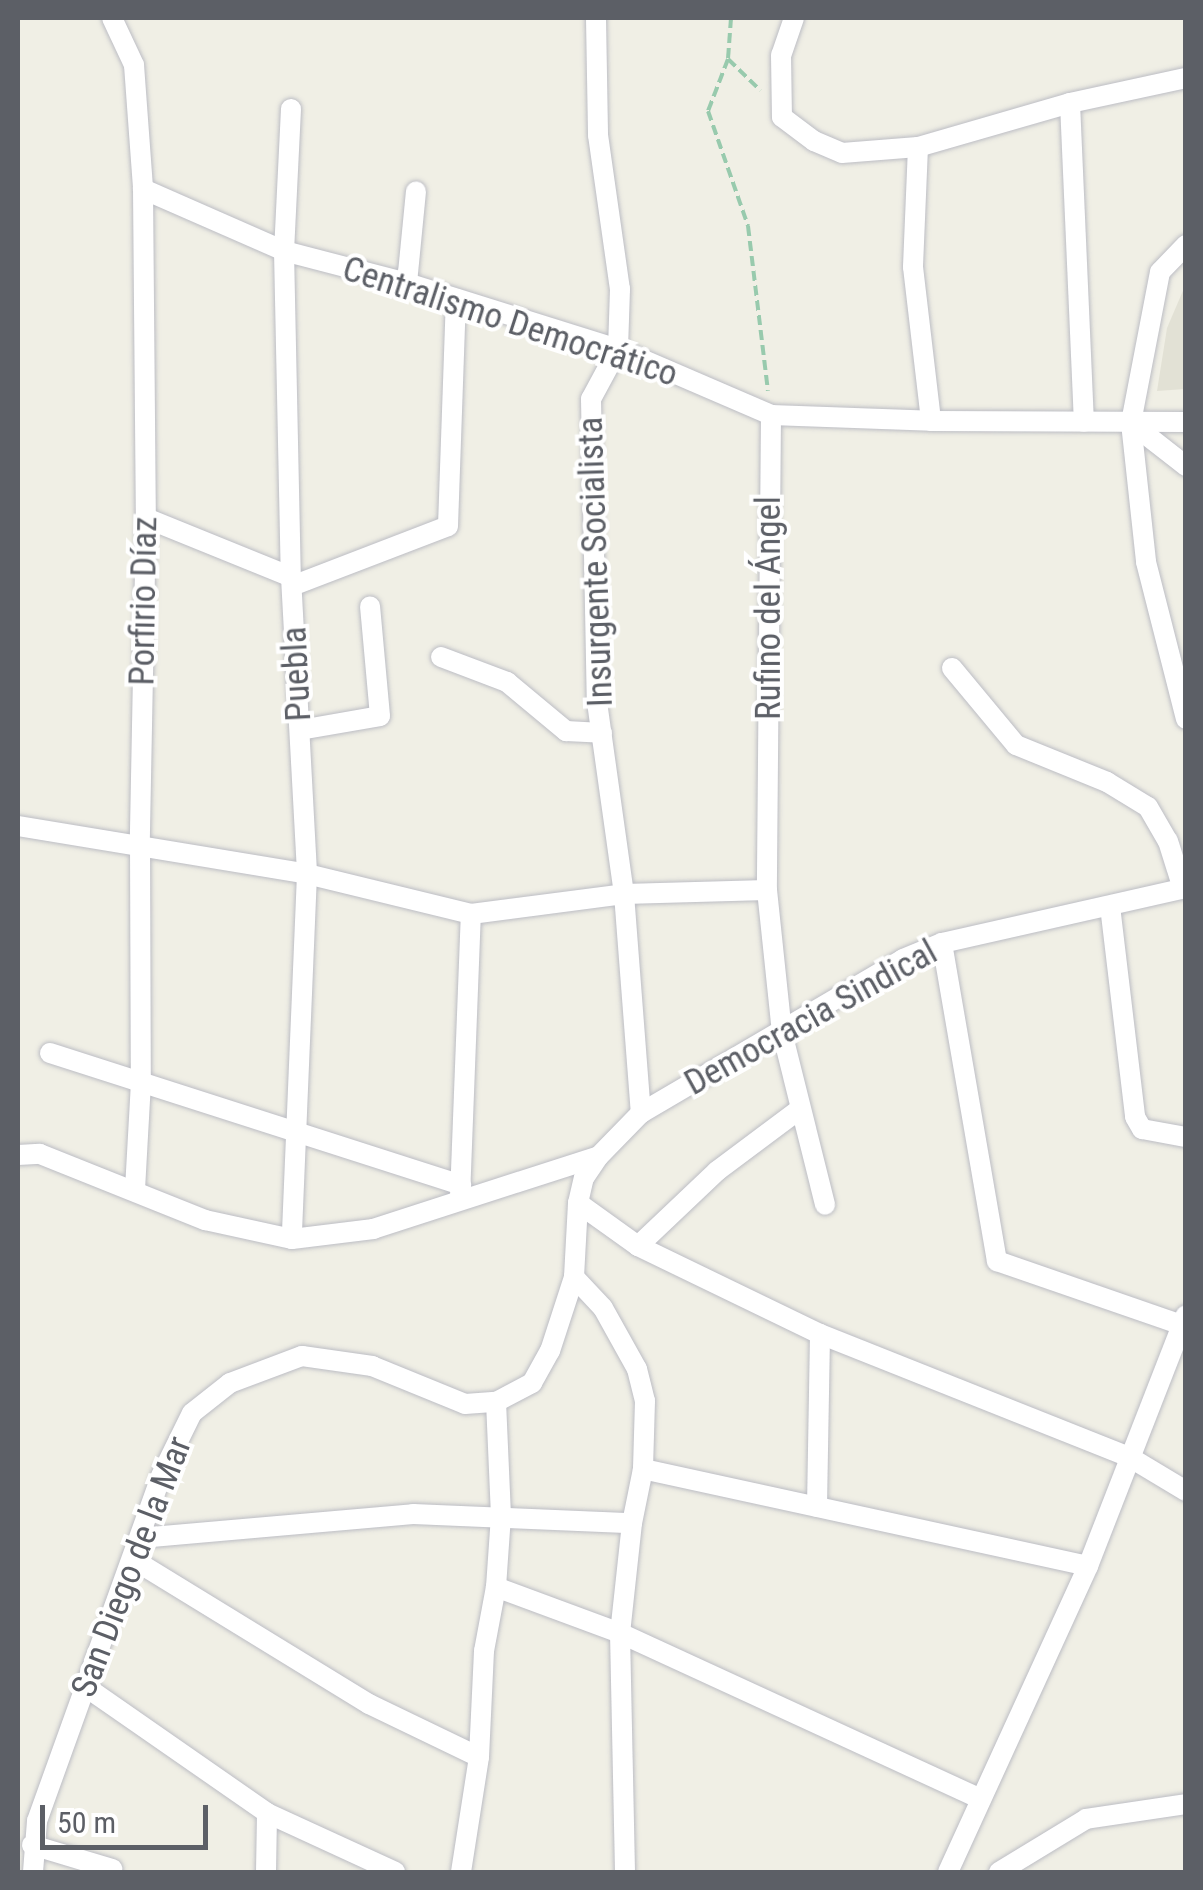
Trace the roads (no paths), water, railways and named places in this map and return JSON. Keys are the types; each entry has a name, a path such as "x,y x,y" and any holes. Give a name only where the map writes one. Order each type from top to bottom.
{"street":[{"name":"Porfirio Díaz","path":"112,18 134,65 143,189 146,518 140,844 142,1082 135,1190"},
{"name":"Insurgente Socialista","path":"596,18 598,135 620,289 618,349 591,399 596,702 624,894 641,1113"},
{"path":"794,18 782,55 782,117 814,141 842,152 918,147 1070,104 1186,78"},
{"path":"1070,104 1084,422"},
{"name":"Puebla","path":"291,109 284,251 291,581 308,874 292,1238"},
{"path":"918,147 913,267 931,422"},
{"name":"Centralismo Democrático","path":"143,189 284,251 618,349 771,414 931,422 1186,422"},
{"path":"407,284 416,191"},
{"path":"1186,245 1160,272 1131,423 1146,562 1186,719"},
{"path":"146,518 291,581 448,526 456,299"},
{"name":"Rufino del Ángel","path":"771,414 768,890 782,1032 825,1205"},
{"path":"1131,423 1186,466"},
{"path":"300,730 380,716 370,606"},
{"path":"441,657 507,682 566,731 602,733"},
{"path":"952,668 1016,745 1107,782 1148,807 1168,841 1184,888"},
{"path":"18,826 308,874 471,914 624,894 768,890"},
{"name":"Democracia Sindical","path":"40,1154 205,1220 292,1238 374,1229 460,1192 599,1156 641,1113 902,959 942,943 1184,888"},
{"path":"1110,906 1136,1117 1142,1129 1186,1137"},
{"path":"50,1053 298,1133 460,1192 471,914"},
{"path":"942,943 996,1261 1184,1320 1088,1566 948,1872"},
{"path":"638,1246 717,1171 800,1109"},
{"path":"18,1140 40,1154"},
{"path":"18,1155 40,1154"},
{"path":"461,1872 479,1757 484,1650 496,1587 501,1516 496,1402 532,1384 550,1351 574,1277 578,1203 584,1178 599,1156"},
{"path":"578,1203 638,1246 820,1334 1132,1458 1186,1491"},
{"path":"574,1277 602,1308 637,1369 645,1401 644,1469 632,1524 620,1632 624,1872"},
{"path":"817,1507 820,1334"},
{"name":"San Diego de la Mar","path":"34,1872 32,1845 37,1821 134,1560 161,1476 192,1412 230,1383 302,1356 372,1366 466,1404 496,1402"},
{"path":"644,1469 1088,1566"},
{"path":"140,1538 413,1514 632,1524"},
{"path":"134,1560 369,1704 479,1757"},
{"path":"496,1587 620,1632 981,1799"},
{"path":"86,1687 267,1813 395,1872"},
{"path":"999,1872 1086,1820 1186,1804"},
{"path":"266,1872 267,1813"},
{"path":"32,1845 112,1869"}]}
